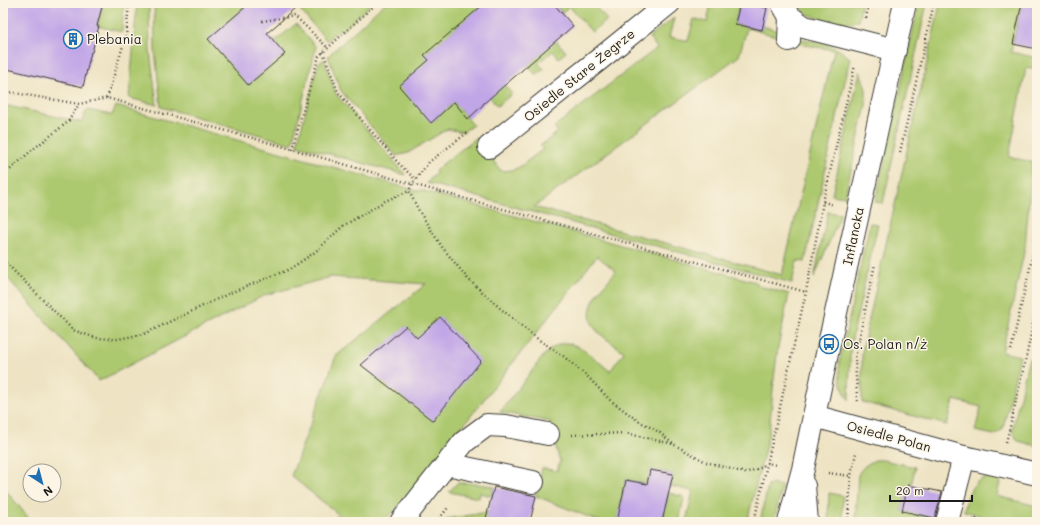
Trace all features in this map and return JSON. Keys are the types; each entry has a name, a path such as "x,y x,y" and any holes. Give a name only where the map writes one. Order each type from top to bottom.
{"street":[{"name":"Osiedle Stare Żegrze","path":"489,147 668,3"},
{"name":"Inflancka","path":"789,522 803,469 828,344 905,3"},
{"path":"786,10 804,27 894,50"},
{"path":"786,10 789,40"},
{"name":"Osiedle Polan","path":"814,416 964,457 1037,474"},
{"path":"401,522 464,442 488,425 506,426 548,434"},
{"path":"947,522 964,457"},
{"path":"447,464 533,482"},
{"name":"Inflancka","path":"803,469 807,522"}],"path":[{"path":"107,98 126,36 129,3"},
{"path":"292,149 319,56 377,3"},
{"path":"754,522 806,292 823,202 869,3"},
{"path":"899,156 933,3"},
{"path":"262,21 295,16 328,48"},
{"path":"323,52 338,92 399,164 416,180"},
{"path":"3,91 79,104 107,98 412,184 806,292"},
{"path":"3,173 11,169 32,150 68,122 79,104"},
{"path":"3,260 73,330 96,338 118,339 144,334 230,293 290,269 315,252 343,226 385,201 409,191 412,184"},
{"path":"409,191 419,211 442,247 468,279 533,336 563,356 587,376 610,400 636,420 659,432 673,444 706,462 745,473 760,468 767,463"},
{"path":"1011,350 1034,250 1037,200"},
{"path":"848,522 851,476 860,428 860,406 857,398 855,358 876,261"},
{"path":"1006,443 1025,365 1037,304"},
{"path":"548,434 625,433 673,444"},
{"path":"437,522 449,506"},
{"path":"974,522 974,518 986,522"}],"green space":[{"path":"103,3 124,3 122,32 97,26"},
{"path":"137,3 149,3 150,51 157,105 129,98"},
{"path":"154,3 240,3 244,8 209,39 248,85 284,54 274,42 296,24 316,47 292,144 161,107 155,51"},
{"path":"294,3 372,3 342,31 339,29 327,41"},
{"path":"385,3 485,3 425,55 429,60 431,123 454,102 473,125 463,132 447,129 408,153 396,156 341,91 328,56"},
{"path":"558,3 592,3 607,20 592,32 569,6 562,13 556,5"},
{"path":"711,3 740,3 735,24 761,30 762,26 777,31 783,38 747,28 739,56 534,207 782,275 834,50 804,45 798,42 802,39 828,44 850,58 805,262 797,261 792,283 427,183 436,173 435,170 476,138 501,171 513,170 521,166 543,149 540,146 558,132 554,127 657,48 649,37 674,18 669,37 688,41 694,19 707,22"},
{"path":"799,3 862,3 858,21 847,23 824,20 805,13"},
{"path":"919,3 927,3 883,203 875,202"},
{"path":"940,3 1037,3 1020,11 1011,52 1037,58 1037,70 1026,68 1009,157 1032,162 1025,248 1002,352 1020,356 1003,429 994,435 975,431 981,407 954,400 947,425 862,402 863,346"},
{"path":"539,20 566,52 559,58 553,51 538,63 544,69 536,75 510,45"},
{"path":"324,59 336,94 406,175 297,145 318,64"},
{"path":"860,71 866,89 866,105 845,197 832,195"},
{"path":"493,72 512,94 497,106 479,84"},
{"path":"3,105 81,122 87,110 112,115 116,106 418,191 420,190 756,282 759,286 789,294 778,347 769,433 747,522 686,522 693,491 670,486 673,474 651,470 647,484 626,480 617,522 601,522 536,496 542,468 557,471 560,461 552,435 548,434 551,422 500,412 545,354 557,346 565,343 577,346 583,349 610,371 624,352 600,334 592,323 590,315 594,299 616,271 597,256 403,502 383,522 332,522 338,514 291,476 336,356 426,284 331,277 265,295 99,381 3,273"},
{"path":"828,212 841,214 814,278"},
{"path":"870,223 878,224 851,343 849,400 840,381 840,359"},
{"path":"1029,358 1037,360 1037,446 1018,441 1012,431"},
{"path":"875,460 883,460 915,467 911,486 908,485 902,511 936,518 935,522 855,522 858,475 865,466"},
{"path":"993,476 1001,477 997,496 1037,506 1037,522 1004,522 964,511 969,492 976,483 980,480"},
{"path":"457,483 494,486 492,496 480,493 479,498 449,492"},
{"path":"770,484 782,486 774,522 760,522 768,486"},
{"path":"3,487 32,522 3,522"},
{"path":"669,493 684,497 679,522 662,522"},
{"path":"829,493 843,496 842,522 828,522"},
{"path":"488,512 486,522 445,522 447,519"}],"building":[{"path":"3,3 103,3 97,26 99,26 83,87 3,68"},
{"path":"250,3 302,3 267,33 285,54 248,85 208,39"},
{"path":"485,3 553,3 573,26 483,104 468,119 454,102 431,123 399,86 429,60 424,55"},
{"path":"740,3 767,8 762,30 735,24"},
{"path":"1022,3 1037,3 1037,49 1013,44"},
{"path":"440,317 481,361 433,421 361,365 406,326 417,338"},
{"path":"650,470 673,474 662,522 617,522 626,480 647,484"},
{"path":"908,485 942,492 935,518 902,511"},
{"path":"494,487 536,496 530,522 485,522"}],"place":[{"name":"Plebania","path":"73,39"},
{"name":"Os. Polan n/ż","path":"829,344"}]}
